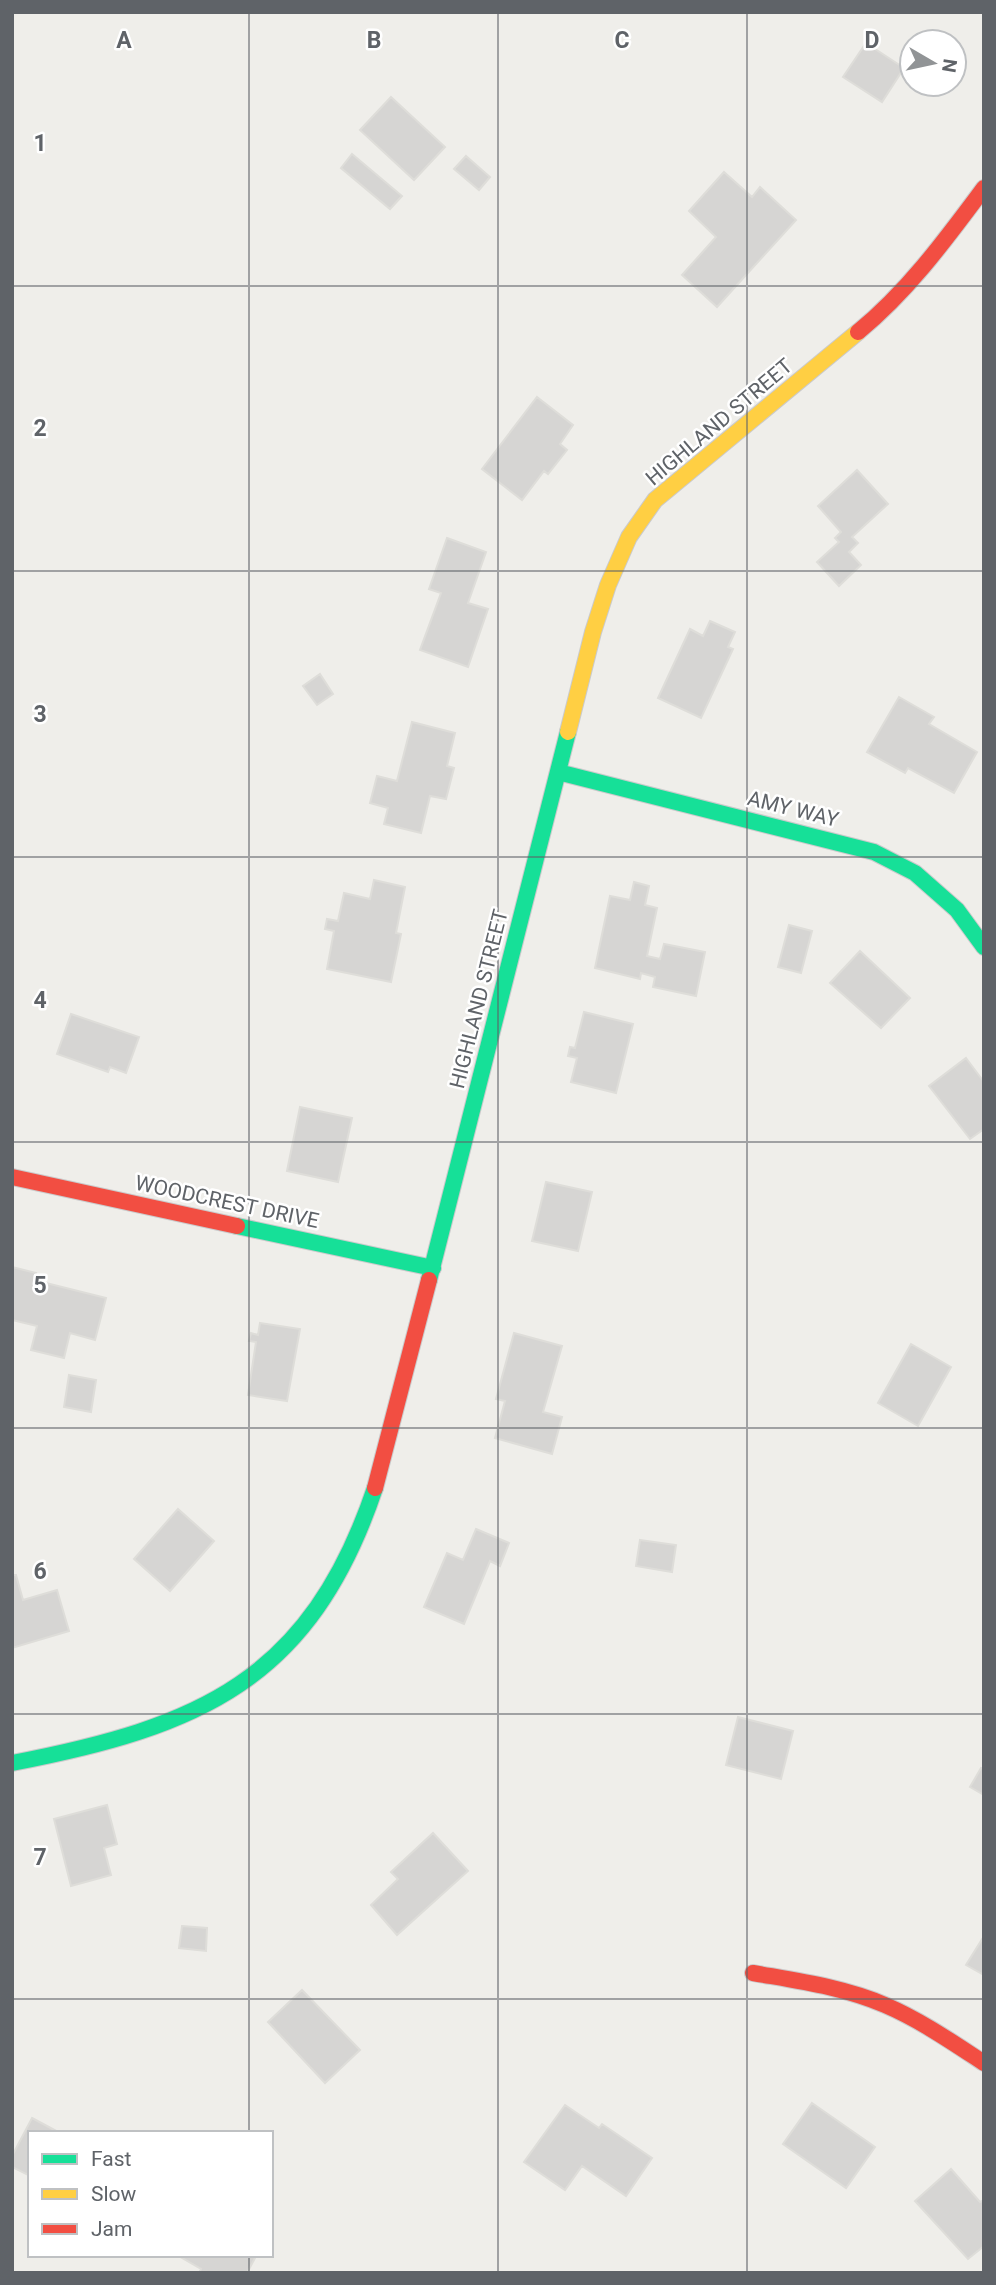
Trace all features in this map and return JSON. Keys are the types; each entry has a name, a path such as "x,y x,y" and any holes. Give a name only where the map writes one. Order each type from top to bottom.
{"street":[{"name":"HIGHLAND STREET","path":"12,1763 137,1734 221,1698 260,1671 295,1640 325,1600 344,1567 369,1512 558,772 608,585 629,537 656,500 886,309 943,242 984,188"},
{"name":"AMY WAY","path":"558,772 874,852 915,873 957,910 984,947"},
{"name":"WOODCREST DRIVE","path":"12,1177 433,1268"},
{"path":"753,1973 824,1986 886,2005 934,2030 984,2063"}],"building":[{"path":"866,43 898,64 898,77 882,102 843,77"},
{"path":"391,97 445,147 414,180 360,130"},
{"path":"352,154 402,196 390,209 341,168"},
{"path":"466,156 490,177 479,190 454,169"},
{"path":"724,172 752,197 760,187 796,220 717,307 682,275 716,237 689,211"},
{"path":"537,397 573,425 560,444 567,450 548,474 544,471 522,500 482,469"},
{"path":"857,470 888,504 852,537 858,543 849,552 861,565 839,586 817,562 839,542 835,538 841,532 818,506"},
{"path":"447,538 486,552 468,603 488,609 468,667 420,650 441,593 429,589"},
{"path":"710,621 735,632 728,647 733,649 701,718 658,698 690,629 703,636"},
{"path":"320,674 333,694 317,705 303,686"},
{"path":"899,697 934,717 929,724 977,752 954,793 908,768 905,773 867,752"},
{"path":"412,722 455,733 447,766 454,768 446,799 430,796 421,833 384,824 388,808 370,803 377,776 397,781"},
{"path":"374,880 405,887 396,933 401,934 391,982 327,969 334,931 325,929 327,919 338,921 344,893 370,899"},
{"path":"634,882 649,886 645,905 657,908 647,956 660,959 664,944 705,952 696,996 653,987 655,977 641,973 640,979 595,968 610,896 630,900"},
{"path":"789,925 812,931 801,973 778,967"},
{"path":"860,951 910,998 881,1028 830,983"},
{"path":"584,1012 633,1024 616,1093 571,1082 577,1058 568,1056 570,1047 575,1048"},
{"path":"71,1014 139,1037 126,1073 110,1067 108,1072 57,1054"},
{"path":"966,1058 984,1082 984,1129 970,1139 929,1086"},
{"path":"300,1107 352,1118 338,1182 287,1171"},
{"path":"546,1182 592,1192 578,1251 532,1241"},
{"path":"12,1267 36,1273 34,1280 106,1298 95,1340 70,1333 64,1358 31,1350 37,1326 12,1320"},
{"path":"260,1323 300,1329 287,1401 248,1395 256,1342 249,1341 251,1333 258,1335"},
{"path":"514,1333 562,1346 543,1412 562,1417 552,1454 495,1438 505,1401 496,1399"},
{"path":"911,1344 951,1367 918,1426 878,1403"},
{"path":"69,1375 96,1380 91,1412 64,1407"},
{"path":"178,1509 214,1541 170,1591 134,1559"},
{"path":"476,1529 509,1543 500,1566 490,1561 464,1624 424,1607 447,1553 463,1560"},
{"path":"640,1540 676,1545 672,1572 636,1566"},
{"path":"12,1575 16,1575 23,1600 57,1590 69,1631 12,1648"},
{"path":"738,1717 793,1731 781,1779 726,1765"},
{"path":"981,1768 984,1769 984,1795 970,1787"},
{"path":"107,1805 117,1844 104,1848 111,1875 71,1886 54,1819"},
{"path":"433,1833 468,1871 397,1935 371,1905 398,1879 391,1872"},
{"path":"182,1926 207,1928 206,1951 179,1948"},
{"path":"984,1936 984,1975 966,1965"},
{"path":"302,1990 360,2050 325,2083 268,2022"},
{"path":"812,2103 875,2147 846,2188 783,2144"},
{"path":"565,2105 599,2128 602,2124 652,2158 626,2196 582,2166 565,2190 524,2162"},
{"path":"32,2118 56,2131 28,2131 28,2175 12,2167 12,2156"},
{"path":"951,2169 980,2202 984,2200 984,2246 968,2259 915,2201"},
{"path":"180,2257 255,2258 247,2273 199,2273 201,2269"}],"traffic: fast":[{"path":"429,1280 568,732"},
{"path":"558,772 874,852 915,873 957,910 984,947"},
{"path":"237,1226 433,1268"},
{"path":"12,1763 79,1749 138,1732 192,1711 239,1684 281,1650 317,1607 348,1554 375,1488"}],"traffic: slow":[{"path":"568,732 593,632 608,585 629,537 655,500 858,332"}],"traffic: jam":[{"path":"858,332 910,282 984,188"},
{"path":"12,1177 237,1226"},
{"path":"375,1488 429,1280"},
{"path":"753,1973 820,1985 869,1999 923,2024 984,2063"}]}
